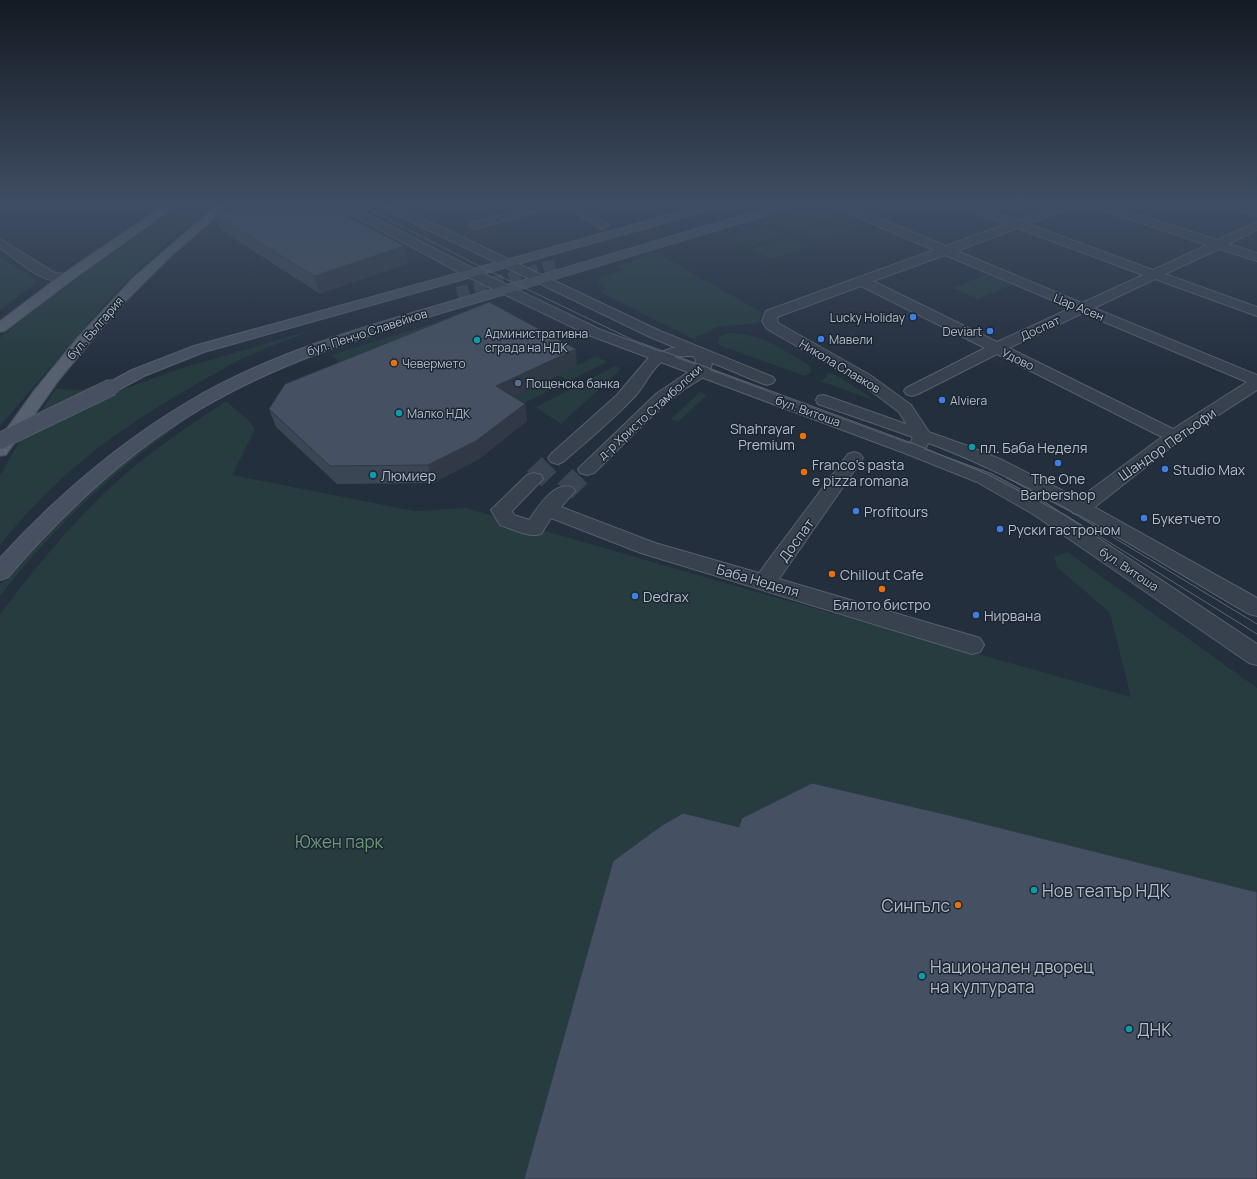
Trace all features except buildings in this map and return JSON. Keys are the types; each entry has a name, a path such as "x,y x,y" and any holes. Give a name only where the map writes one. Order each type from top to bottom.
{"main road":[{"path":"0,328 93,259"},
{"name":"бул. България","path":"0,451 21,419 112,307 162,259"},
{"name":"бул. Пенчо Славейков","path":"0,441 145,370 199,349 523,259"},
{"name":"бул. Пенчо Славейков","path":"561,259 549,263 564,259"},
{"name":"бул. Пенчо Славейков","path":"0,572 52,516 89,483 152,434 225,388 307,351 373,329 608,259"},
{"name":"бул. Пенчо Славейков","path":"0,549 34,513 102,453 169,405 225,373 267,354 321,334 453,290 247,345 112,387"}],"street":[{"path":"25,259 52,277 66,278"},
{"name":"бул. Витоша","path":"444,259 596,333 700,371 918,442 995,464 1080,508 1257,608"},
{"name":"бул. Витоша","path":"495,259 697,352 803,393 918,442 1040,509 1257,656"},
{"path":"862,281 924,259"},
{"name":"Цар Асен","path":"965,259 1257,382"},
{"path":"1113,259 1257,312"},
{"name":"Доспат","path":"912,391 997,348 1186,259"},
{"name":"Никола Славков","path":"862,281 771,314 769,321 772,326 864,378 905,409 918,442"},
{"name":"Удово","path":"862,281 1174,436"},
{"name":"д-р Христо Стамболски","path":"557,458 629,392 648,365 660,356 678,351 697,352 704,360 704,366 700,371 662,398 587,469"},
{"name":"Шандор Петьофи","path":"1080,508 1174,436 1257,382"},
{"name":"Доспат","path":"765,582 854,458"},
{"path":"534,480 501,510 507,520 534,528 547,508 564,491"},
{"name":"Баба Неделя","path":"547,508 648,548 972,645"}],"green space":[{"path":"0,259 3,259 35,279 36,283 0,310"},
{"path":"105,259 150,259 109,299 0,426 0,338 48,299"},
{"path":"637,259 668,259 761,312 759,323 717,327 693,339 600,292 607,289 599,285 599,278 623,271 617,266"},
{"path":"987,274 1012,285 978,299 953,288"},
{"path":"422,318 425,320 292,363 299,357"},
{"path":"431,324 437,328 343,365 331,355"},
{"path":"312,330 231,364 127,427 82,461 60,480 0,545 0,476 14,451 56,389 81,390 103,382 118,391 179,369"},
{"path":"730,333 752,336 772,344 809,365 812,370 805,376 719,345 718,342 720,336"},
{"path":"596,356 607,362 569,381 558,375"},
{"path":"615,366 621,369 561,424 536,407"},
{"path":"828,373 836,375 876,401 820,381 826,378"},
{"path":"550,379 560,385 519,406 509,399"},
{"path":"700,392 707,395 678,422 671,419"},
{"name":"Южен парк","path":"226,401 248,420 255,429 232,475 414,511 466,508 746,589 1131,697 1110,613 1057,567 1054,557 1067,552 1257,688 1257,1179 0,1179 0,614 67,531 112,486 153,452"},
{"path":"202,405 203,408 145,450 69,517 0,596 0,586 19,562 72,508 134,454"}],"tunnel":[{"path":"457,293 555,265"},
{"path":"534,479 556,458"},
{"path":"565,491 587,469"}],"tram line":[{"path":"466,259 633,340 917,445 987,474 1067,516 1257,634"},
{"path":"1007,478 1073,513 1257,624"}],"place":[{"name":"Lucky Holiday","path":"913,317"},
{"name":"Deviart","path":"990,331"},
{"name":"Мавели","path":"821,339"},
{"name":"Административна сграда на НДК","path":"477,340"},
{"name":"Чевермето","path":"394,363"},
{"name":"Пощенска банка","path":"518,383"},
{"name":"Alviera","path":"942,400"},
{"name":"Малко НДК","path":"399,413"},
{"name":"Shahrayar Premium","path":"803,436"},
{"name":"пл. Баба Неделя","path":"972,447"},
{"name":"The One Barbershop","path":"1058,463"},
{"name":"Studio Max","path":"1165,469"},
{"name":"Franco's pasta e pizza romana","path":"804,472"},
{"name":"Люмиер","path":"373,475"},
{"name":"Profitours","path":"856,511"},
{"name":"Букетчето","path":"1144,518"},
{"name":"Руски гастроном","path":"1000,529"},
{"name":"Chillout Cafe","path":"832,574"},
{"name":"Бялото бистро","path":"882,589"},
{"name":"Dedrax","path":"635,596"},
{"name":"Нирвана","path":"976,615"},
{"name":"Нов театър НДК","path":"1034,890"},
{"name":"Сингълс","path":"958,905"},
{"name":"Национален дворец на културата","path":"922,976"},
{"name":"ДНК","path":"1129,1029"}]}
